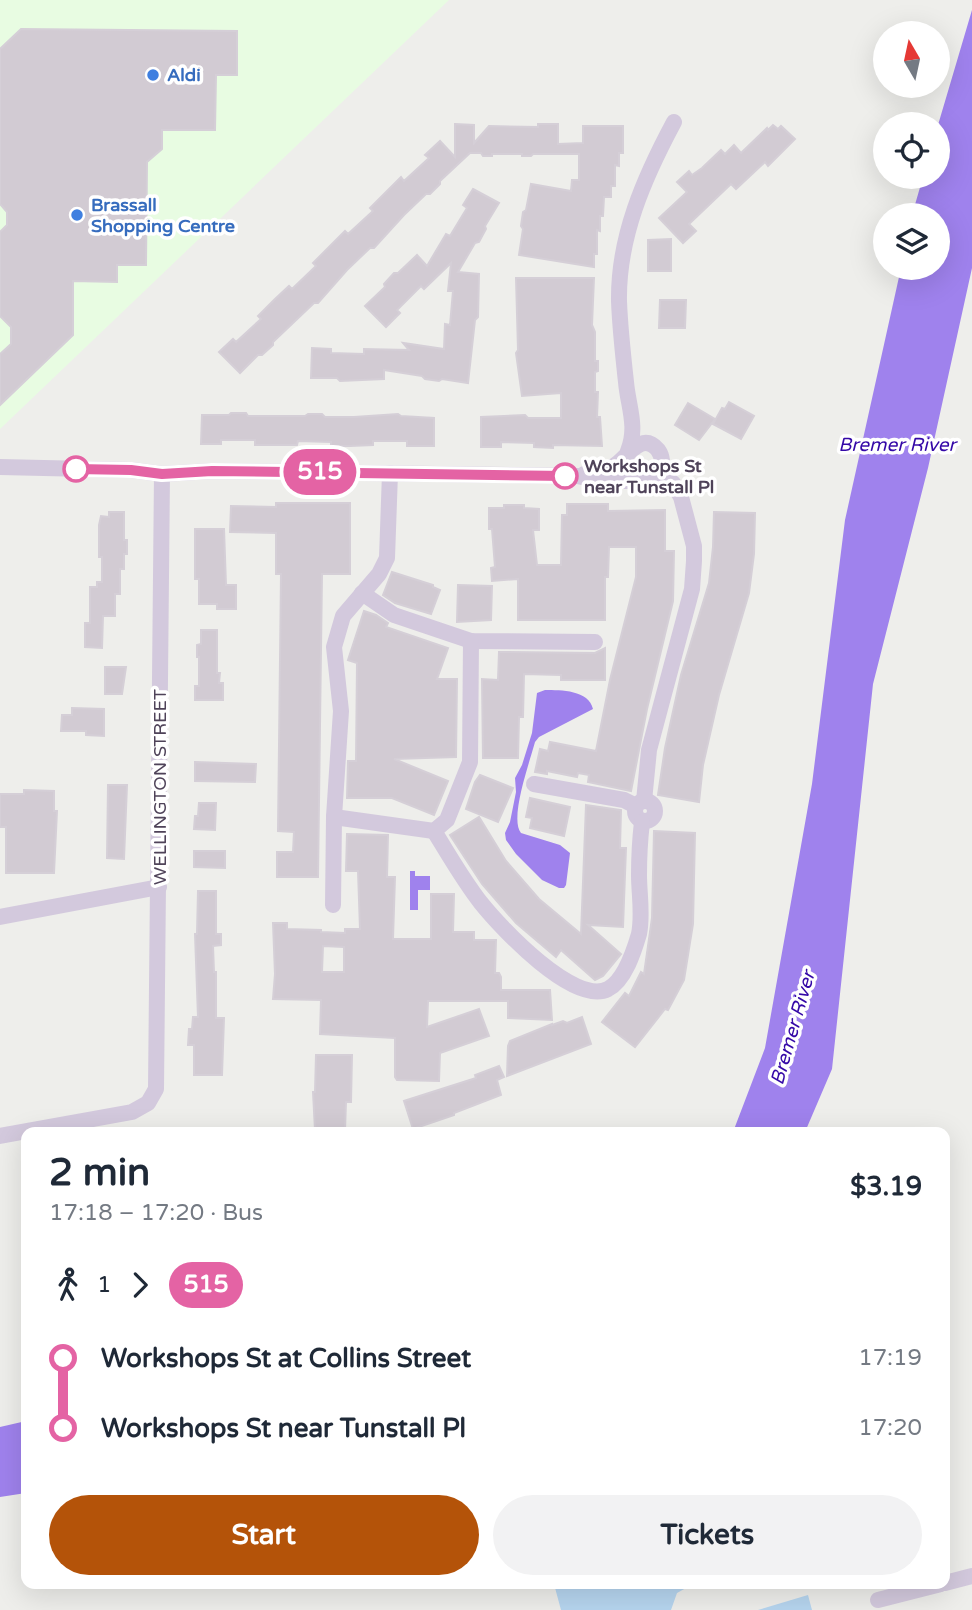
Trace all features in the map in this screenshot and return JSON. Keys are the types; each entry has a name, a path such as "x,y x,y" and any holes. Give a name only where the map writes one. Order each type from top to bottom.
{"street":[{"path":"644,481 631,477 627,472 627,453 634,433 626,386 619,303 622,256 646,176 674,122"},
{"path":"631,408 650,445"},
{"path":"0,467 131,470 162,474 193,471 576,476 601,481 644,481 660,472 662,459 656,448 638,444 611,468 576,476"},
{"path":"434,831 471,889 501,925 545,965 573,986 592,992 607,989 619,979 639,931 642,822 635,816 640,803 649,750 692,589 694,547 681,497 673,483 660,472"},
{"path":"333,905 334,817 341,711 334,647 343,616 379,574 387,558 390,473"},
{"name":"WELLINGTON STREET","path":"50,1127 132,1112 143,1107 156,1089 162,474"},
{"path":"362,593 394,615 471,641 595,642"},
{"path":"334,817 434,831 447,820 470,762 471,641"},
{"path":"534,784 640,803"},
{"path":"0,917 159,887"},
{"name":"WELLINGTON STREET","path":"0,1136 21,1132"},
{"path":"950,1581 972,1576"},
{"path":"878,1600 920,1589"}],"shaded area":[{"path":"0,0 449,0 0,429"},
{"path":"555,1589 684,1589 677,1593 671,1610 561,1610"},
{"path":"808,1595 812,1610 758,1610"}],"water":[{"name":"Bremer River","path":"972,10 972,268 928,468 873,684 832,1069 807,1127 735,1127 765,1048 812,784 845,520 898,280 950,280 950,203 915,203 920,189 950,189 950,112 942,112 946,98 950,98 950,84"},
{"path":"545,690 580,695 586,698 593,709 539,737 535,742 519,803 517,816 521,833 560,845 570,853 564,888 542,880 516,854 506,840 505,833 516,792 515,778 532,733 537,693"},
{"path":"410,871 415,871 415,876 430,876 430,890 418,890 418,910 410,910"},
{"path":"21,1422 21,1494 0,1497 0,1427"}],"building":[{"name":"Brassall Shopping Centre","path":"21,29 237,31 237,75 216,75 215,130 162,130 162,149 147,162 146,265 117,265 117,282 73,281 73,335 0,405 0,354 11,344 11,327 0,316 0,232 7,225 7,212 0,204 0,49"},
{"path":"455,124 474,125 474,143 489,126 538,127 538,124 558,124 558,144 583,143 583,126 623,126 623,153 619,153 619,166 615,165 615,186 611,186 611,197 604,197 600,231 597,230 594,267 519,255 523,212 526,210 531,184 571,191 572,180 579,180 579,154 483,156 481,153 470,153 430,194 426,194 404,215 374,248 370,248 347,270 318,303 314,303 273,345 240,373 219,352 233,339 236,342 261,319 258,316 275,299 289,286 292,289 316,266 313,263 345,231 348,234 373,211 370,208 401,177 404,181 429,158 425,155 440,141 455,157"},
{"path":"773,125 778,129 781,126 795,139 768,166 765,162 736,189 731,184 689,224 696,231 683,243 659,218 687,192 677,182 689,171 692,175 702,168 721,150 725,154 734,145 741,153"},
{"path":"473,189 499,203 479,242 475,243 458,272 479,274 478,317 475,320 468,383 425,379 422,376 384,370 384,379 340,381 337,378 311,378 312,348 331,349 331,353 364,354 364,349 409,350 403,343 444,349 445,324 450,325 453,291 448,291 451,263 424,289 421,286 397,310 400,313 386,327 365,306 385,287 384,284 394,273 398,273 417,255 427,266 446,234 450,236 467,208 463,205"},
{"path":"671,239 671,271 648,271 648,240"},
{"path":"516,278 594,278 592,325 595,332 595,361 598,361 595,392 598,392 597,417 600,417 602,446 553,445 553,448 534,447 534,443 501,442 501,447 481,447 481,417 525,415 528,418 561,418 561,393 522,396 516,353"},
{"path":"660,300 686,300 685,328 659,328"},
{"path":"729,402 754,416 741,439 713,424 722,408 725,409"},
{"path":"688,403 715,419 699,440 675,425"},
{"path":"246,413 248,416 322,414 325,417 398,414 434,418 434,446 407,446 407,441 373,441 373,445 350,446 331,446 331,442 298,441 297,445 255,445 255,440 221,440 221,444 201,444 202,415"},
{"path":"276,503 350,503 350,574 322,574 318,877 277,877 277,852 293,852 294,832 278,831 281,574 276,574 276,533 230,532 231,506 276,507"},
{"path":"567,504 608,504 608,511 665,510 665,551 674,551 673,601 631,791 588,782 589,775 578,773 577,777 547,771 547,774 535,772 540,749 548,751 550,742 596,751 610,680 636,577 636,547 609,547 608,577 605,577 605,620 518,620 518,579 492,581 491,568 495,567 492,529 489,529 489,508 524,505 524,508 539,509 539,530 533,530 537,565 561,565 562,515 567,515"},
{"path":"109,512 124,512 127,554 124,554 124,569 120,569 120,594 115,594 115,616 103,616 102,648 85,647 85,623 90,623 90,587 97,587 97,582 102,582 99,525 101,516 109,517"},
{"path":"714,512 755,513 754,554 749,593 719,695 703,765 699,802 658,795 681,675 709,583"},
{"path":"195,529 224,529 226,585 236,585 236,609 217,609 217,604 199,604 199,579 195,579"},
{"path":"392,572 433,585 440,590 431,614 395,603 383,595"},
{"path":"458,585 492,586 491,620 457,622"},
{"path":"364,611 388,623 386,627 448,648 437,679 457,679 456,757 394,759 448,781 434,815 392,798 347,798 348,761 356,761 357,663 348,660"},
{"path":"201,630 217,630 217,673 220,673 219,683 223,683 223,700 195,700 195,686 199,686 197,645 201,644"},
{"path":"605,648 605,680 561,680 561,675 524,674 518,758 483,758 482,679 498,680 499,652 595,653"},
{"path":"105,667 126,667 122,694 105,694"},
{"path":"72,708 104,709 104,736 86,735 86,731 61,731 62,715 72,715"},
{"path":"195,762 256,764 255,782 195,781"},
{"path":"480,775 513,788 498,822 466,809"},
{"path":"108,785 127,785 124,859 107,858"},
{"path":"24,790 54,791 54,811 57,811 54,873 6,873 6,827 0,827 0,794 24,794"},
{"path":"530,798 570,807 564,836 530,828 532,818 526,817"},
{"path":"199,803 216,803 215,830 194,829"},
{"path":"586,805 621,810 620,848 626,848 623,927 588,925 621,954 603,976 595,980 561,950 556,957 516,923 482,884 450,835 479,817 506,861 539,899 581,934"},
{"path":"654,831 695,833 693,924 684,980 668,1010 665,1009 635,1047 602,1022 625,993 629,996 641,972 644,974 652,918"},
{"path":"347,834 388,835 387,877 395,877 393,939 431,939 431,894 454,894 453,932 474,932 474,940 496,940 495,973 499,973 501,977 501,990 550,990 552,1020 508,1018 508,1001 428,1001 427,1027 479,1009 489,1036 440,1053 439,1081 397,1080 395,1038 320,1034 321,1000 273,999 273,923 287,923 287,929 321,932 345,933 345,929 360,929 358,871 346,871","holes":["323,946 344,947 344,972 322,972"]},
{"path":"194,851 225,851 225,868 194,867"},
{"path":"198,891 216,891 216,934 221,934 221,945 213,946 216,1018 224,1018 222,1075 194,1075 194,1045 188,1045 193,1017 198,1017 195,934"},
{"path":"582,1017 591,1044 507,1076 510,1041 552,1024 563,1021 567,1023"},
{"path":"316,1055 352,1055 351,1102 346,1102 345,1127 315,1127"},
{"path":"499,1066 504,1077 497,1080 501,1095 454,1115 412,1127 404,1101 476,1078 475,1075"}],"bus line":[{"name":"515","path":"76,469 131,470 162,474 212,471 565,476"}],"place":[{"name":"Aldi","path":"153,75"},
{"name":"Brassall Shopping Centre","path":"77,215"},
{"name":"Workshops St near Tunstall Pl","path":"565,476"}]}
